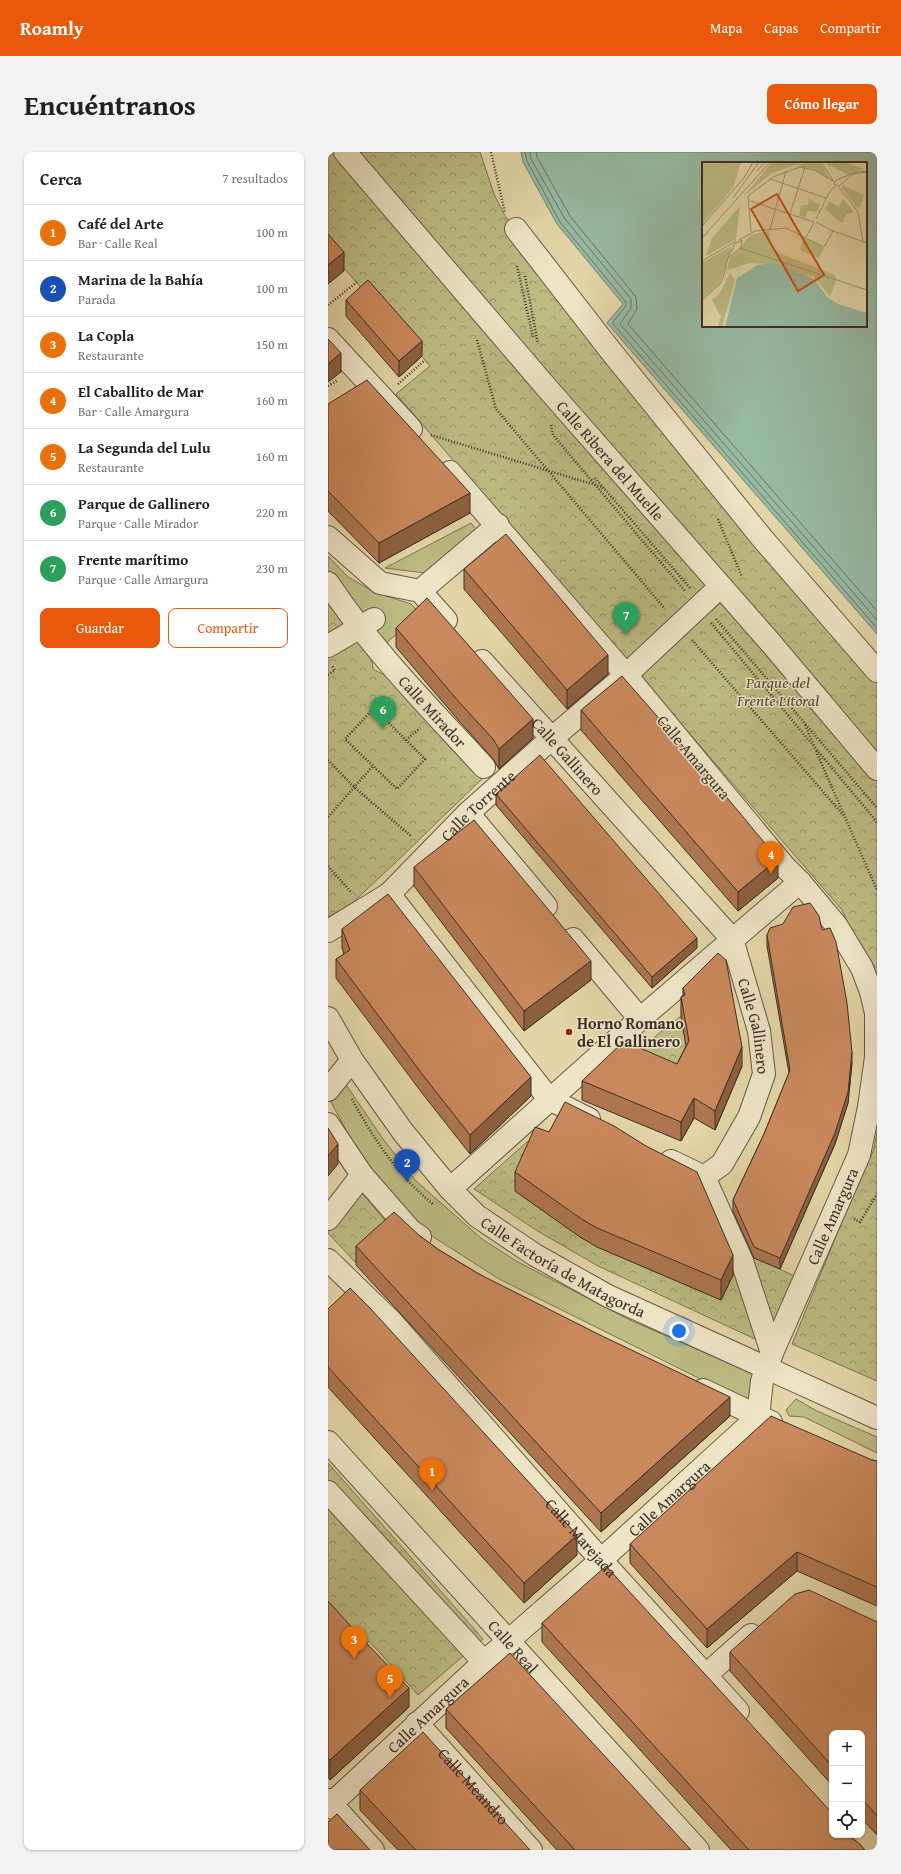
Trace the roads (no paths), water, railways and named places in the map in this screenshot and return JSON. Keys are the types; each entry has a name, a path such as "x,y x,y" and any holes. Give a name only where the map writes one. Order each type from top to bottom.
{"street":[{"name":"Calle Ribera del Muelle","path":"345,152 546,388 721,586 877,769"},
{"path":"516,229 610,350 762,538 877,671"},
{"name":"Calle Amargura","path":"328,339 498,525 626,675 784,866 800,882 836,925 862,968 871,992 876,1013 876,1057 870,1107 858,1155 769,1361 762,1381 758,1417 601,1560 508,1640 329,1804"},
{"path":"328,646 373,608 420,591 498,525"},
{"path":"328,537 373,608"},
{"path":"328,583 373,608"},
{"name":"Calle Torrente","path":"328,931 389,894 468,813 626,675 721,586"},
{"name":"Calle Gallinero","path":"420,591 551,739 732,939 759,1031 764,1074 749,1117 722,1164 704,1177"},
{"name":"Calle Mirador","path":"373,608 381,655 484,767"},
{"path":"468,813 640,1019"},
{"path":"450,1189 640,1019 800,882"},
{"path":"389,894 549,1099 606,1128"},
{"name":"Calle Factoría de Matagorda","path":"328,1018 352,1060 403,1132 450,1189 483,1220 535,1255 608,1296 769,1361 877,1418"},
{"path":"328,1090 352,1060"},
{"path":"328,1124 362,1176 411,1231 437,1250"},
{"path":"655,1152 704,1177 742,1261 769,1361"},
{"path":"328,1219 362,1176"},
{"name":"Calle Marejada","path":"328,1260 392,1322 601,1560 753,1728"},
{"path":"688,1383 786,1429"},
{"name":"Calle Real","path":"328,1442 698,1850"},
{"path":"328,1492 484,1662"},
{"path":"706,1675 765,1623"},
{"name":"Calle Meandro","path":"417,1723 531,1850"},
{"path":"329,1804 372,1850"}],"water":[{"path":"521,152 877,152 877,634 607,323 623,304 557,224 523,162"}],"place":[{"name":"Frente marítimo","path":"626,635"},
{"name":"Parque de Gallinero","path":"383,729"},
{"name":"El Caballito de Mar","path":"771,874"},
{"name":"Horno Romano de El Gallinero","path":"569,1032"},
{"name":"Marina de la Bahía","path":"407,1182"},
{"name":"Café del Arte","path":"432,1491"},
{"name":"La Copla","path":"354,1659"},
{"name":"La Segunda del Lulu","path":"390,1698"}],"park label":[{"name":"Parque del Frente Litoral","path":"778,691"}]}
